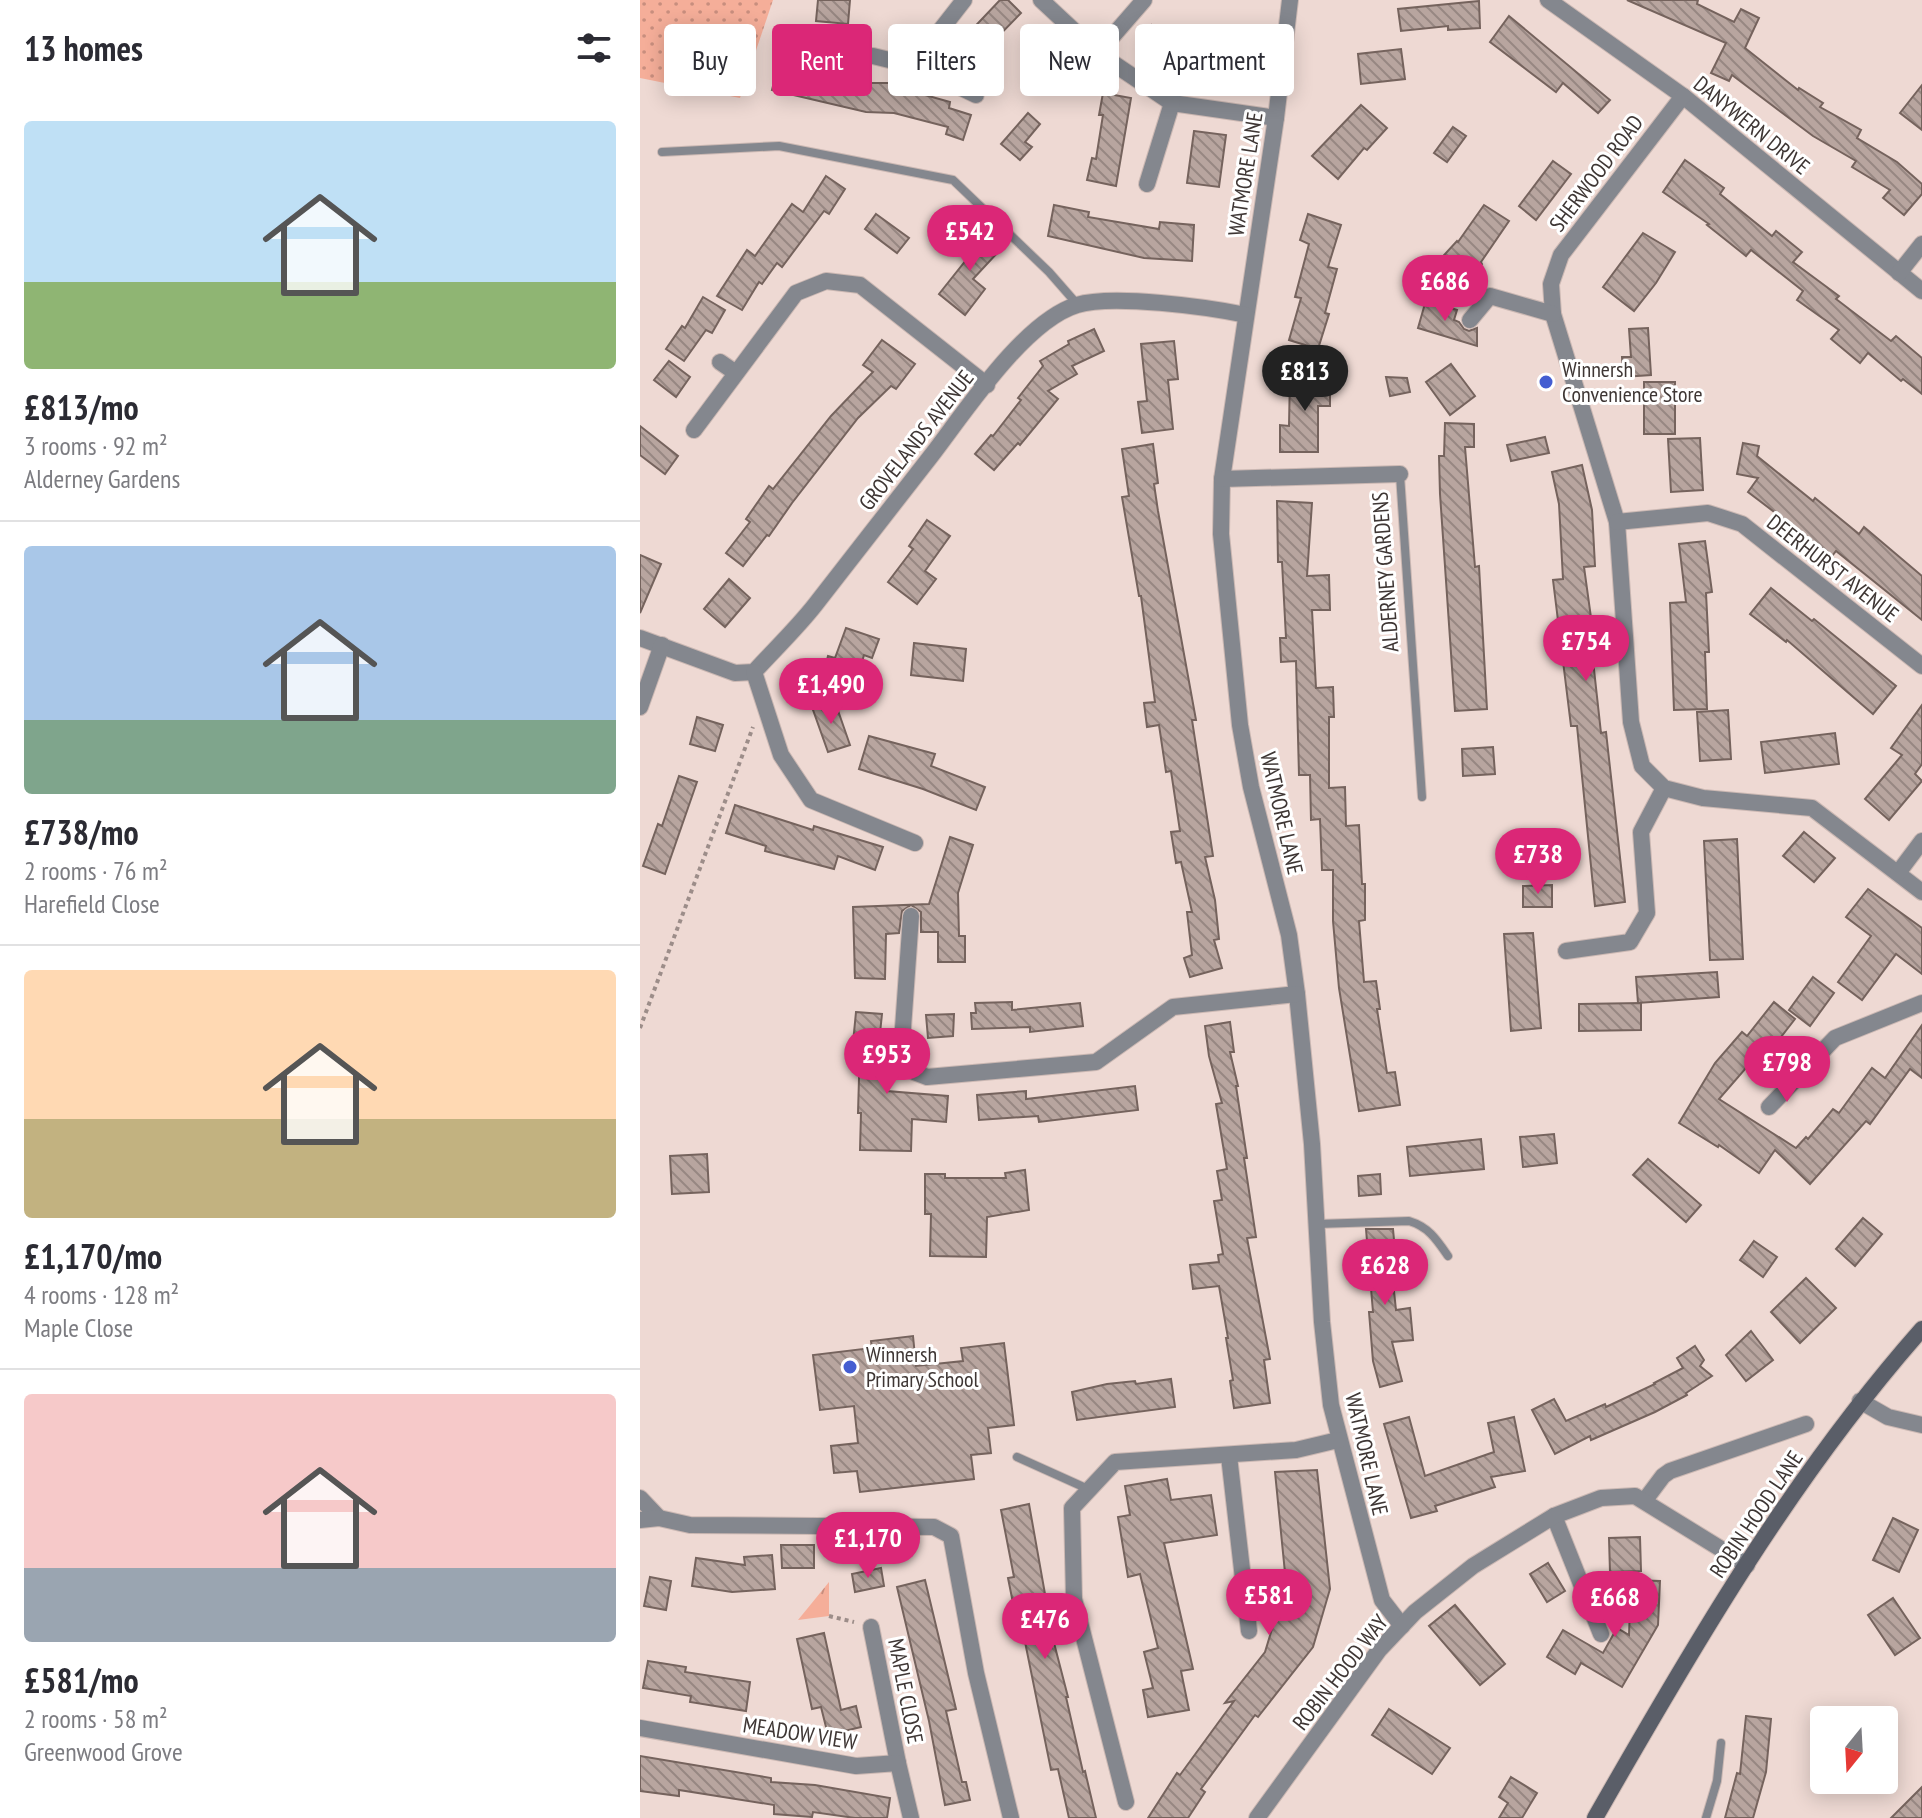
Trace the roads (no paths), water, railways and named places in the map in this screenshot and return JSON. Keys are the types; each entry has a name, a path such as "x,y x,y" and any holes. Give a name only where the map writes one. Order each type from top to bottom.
{"main road":[{"name":"ROBIN HOOD LANE","path":"1595,1818 1650,1721 1747,1565 1860,1401 1922,1329"}],"street":[{"path":"945,24 964,0"},
{"path":"1041,0 1067,24"},
{"path":"1119,29 1144,0"},
{"name":"WATMORE LANE","path":"1290,0 1276,118 1222,479 1221,534 1240,725 1251,787 1289,935 1297,994 1312,1144 1326,1367 1338,1440 1382,1600 1402,1626"},
{"name":"DANYWERN DRIVE","path":"1548,0 1683,96 1922,291"},
{"path":"873,56 888,60"},
{"path":"1119,67 1172,103 1276,118"},
{"name":"SHERWOOD ROAD","path":"1664,788 1642,766 1631,722 1617,522 1553,314 1551,284 1561,255 1683,96"},
{"path":"1147,184 1172,103"},
{"path":"1899,273 1922,244"},
{"path":"694,430 796,293 826,281 860,285 987,385"},
{"path":"1470,320 1490,296 1553,314"},
{"name":"GROVELANDS AVENUE","path":"754,672 812,609 987,385 1045,322 1078,304 1111,300 1246,315"},
{"path":"720,362 736,373"},
{"name":"ALDERNEY GARDENS","path":"1222,479 1400,474"},
{"name":"DEERHURST AVENUE","path":"1617,522 1708,513 1742,524 1922,666"},
{"path":"640,638 735,673 754,672 781,755 811,800 915,843"},
{"path":"640,707 662,645"},
{"path":"1566,951 1630,942 1647,913 1641,832 1664,788 1703,798 1812,808 1922,892"},
{"path":"1898,873 1922,841"},
{"path":"911,916 901,1056 914,1072 927,1077 1096,1062 1173,1007 1297,994"},
{"path":"1769,1107 1835,1038 1922,1003"},
{"path":"1860,1401 1888,1417 1922,1425"},
{"path":"1645,1500 1670,1471 1806,1424"},
{"path":"1126,1802 1074,1599 1072,1508 1115,1462 1296,1450 1338,1440"},
{"path":"1229,1456 1249,1631"},
{"name":"ROBIN HOOD WAY","path":"1257,1818 1379,1650 1402,1626 1473,1566 1554,1516 1612,1495 1626,1494 1645,1500 1747,1565"},
{"path":"640,1498 659,1518"},
{"path":"1554,1516 1601,1634"},
{"path":"640,1520 659,1518 690,1525 934,1527 951,1536 976,1673 1011,1818"},
{"name":"MAPLE CLOSE","path":"871,1627 898,1763"},
{"name":"MEADOW VIEW","path":"640,1728 856,1766 898,1763"},
{"path":"898,1763 911,1818"}],"lane":[{"path":"662,152 779,146 953,180 1078,304"},
{"name":"ALDERNEY GARDENS","path":"1400,474 1422,797"},
{"path":"1317,1224 1409,1221 1432,1233 1448,1256"},
{"path":"1017,1457 1089,1490"},
{"path":"1706,1818 1717,1781 1721,1743"}],"place":[{"name":"Winnersh Convenience Store","path":"1546,382"},
{"name":"Winnersh Primary School","path":"850,1367"}]}
